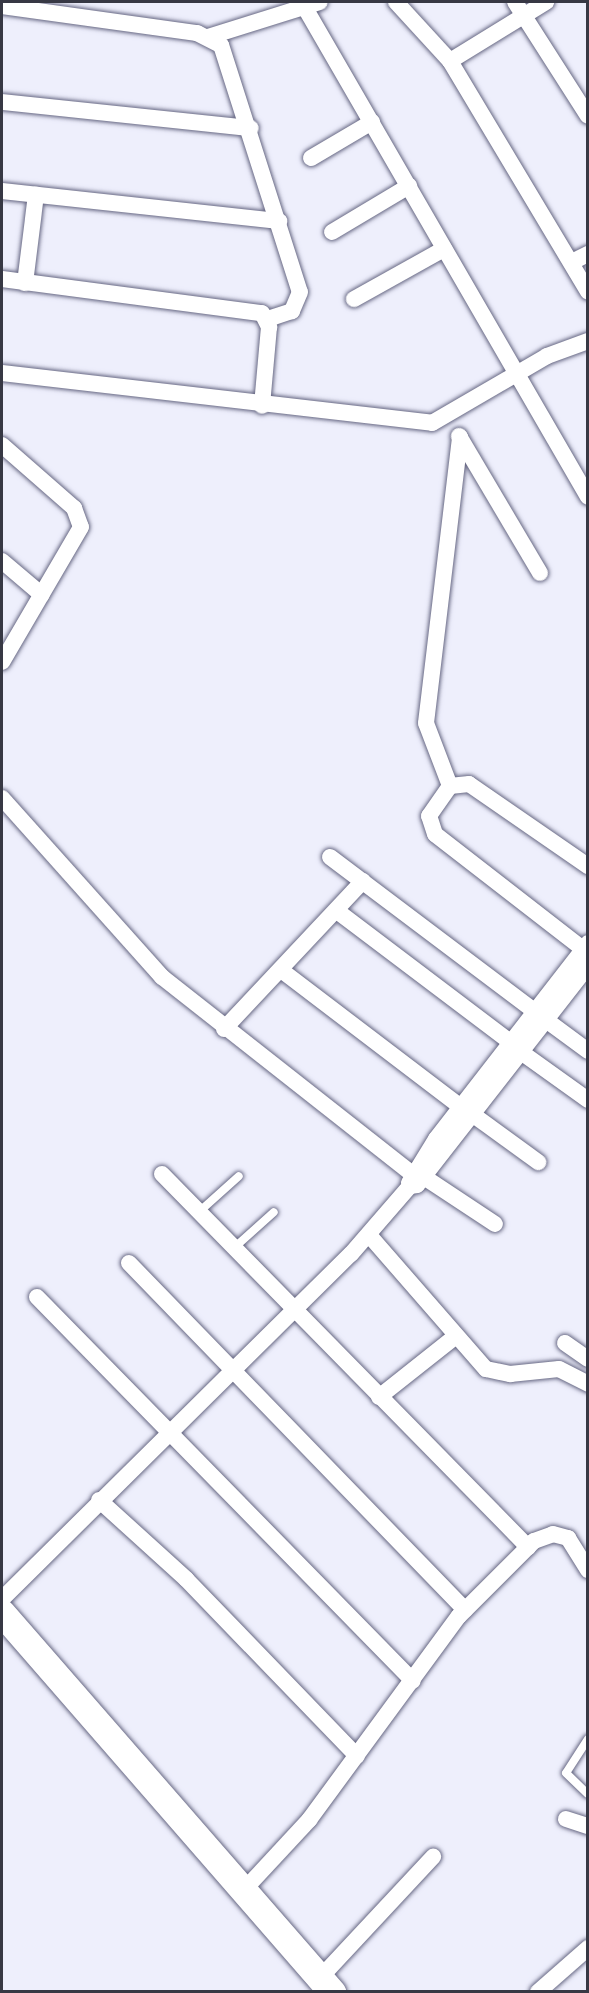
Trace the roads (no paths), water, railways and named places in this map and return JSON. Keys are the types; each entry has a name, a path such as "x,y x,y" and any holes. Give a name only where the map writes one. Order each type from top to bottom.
{"main road":[{"path":"2,1613 326,1985"}],"street":[{"path":"396,2 450,61 588,292"},
{"path":"450,61 519,8 546,2"},
{"path":"2,6 208,37 312,4 372,122 515,375 588,497"},
{"path":"519,8 588,116"},
{"path":"208,37 224,50 251,128 300,300 292,311 267,319"},
{"path":"2,102 251,128"},
{"path":"311,158 372,122"},
{"path":"332,232 409,186"},
{"path":"2,191 279,221"},
{"path":"25,283 36,195"},
{"path":"354,299 444,249"},
{"path":"572,262 588,254"},
{"path":"2,279 254,310 267,319"},
{"path":"262,406 267,319"},
{"path":"2,373 262,406 432,423 448,418 515,375 588,341"},
{"path":"448,418 540,573"},
{"path":"450,786 426,723 460,437"},
{"path":"2,445 80,518 80,537 2,662"},
{"path":"2,561 42,595"},
{"path":"450,786 477,788 588,866"},
{"path":"2,1599 165,1433 369,1235 415,1179 540,1015 585,946 435,834 429,816 450,786"},
{"path":"2,798 135,951 224,1029 415,1179 495,1224"},
{"path":"330,857 588,1051"},
{"path":"224,1029 363,881"},
{"path":"337,911 588,1100"},
{"path":"540,1015 588,966"},
{"path":"281,970 538,1162"},
{"path":"162,1174 296,1307 379,1397 528,1547"},
{"path":"369,1235 486,1369 510,1374 559,1369 588,1384"},
{"path":"129,1263 465,1610"},
{"path":"37,1297 165,1433 413,1681"},
{"path":"379,1397 456,1336"},
{"path":"565,1343 588,1359"},
{"path":"99,1500 186,1578 357,1756"},
{"path":"244,1890 357,1756 465,1610 528,1547 547,1534 563,1536 588,1570"},
{"path":"566,1819 588,1826"},
{"path":"326,1985 433,1857"},
{"path":"538,1992 586,1953"}],"lane":[{"path":"200,1211 239,1176"},
{"path":"235,1247 274,1212"},
{"path":"588,1739 566,1773 588,1794"}]}
